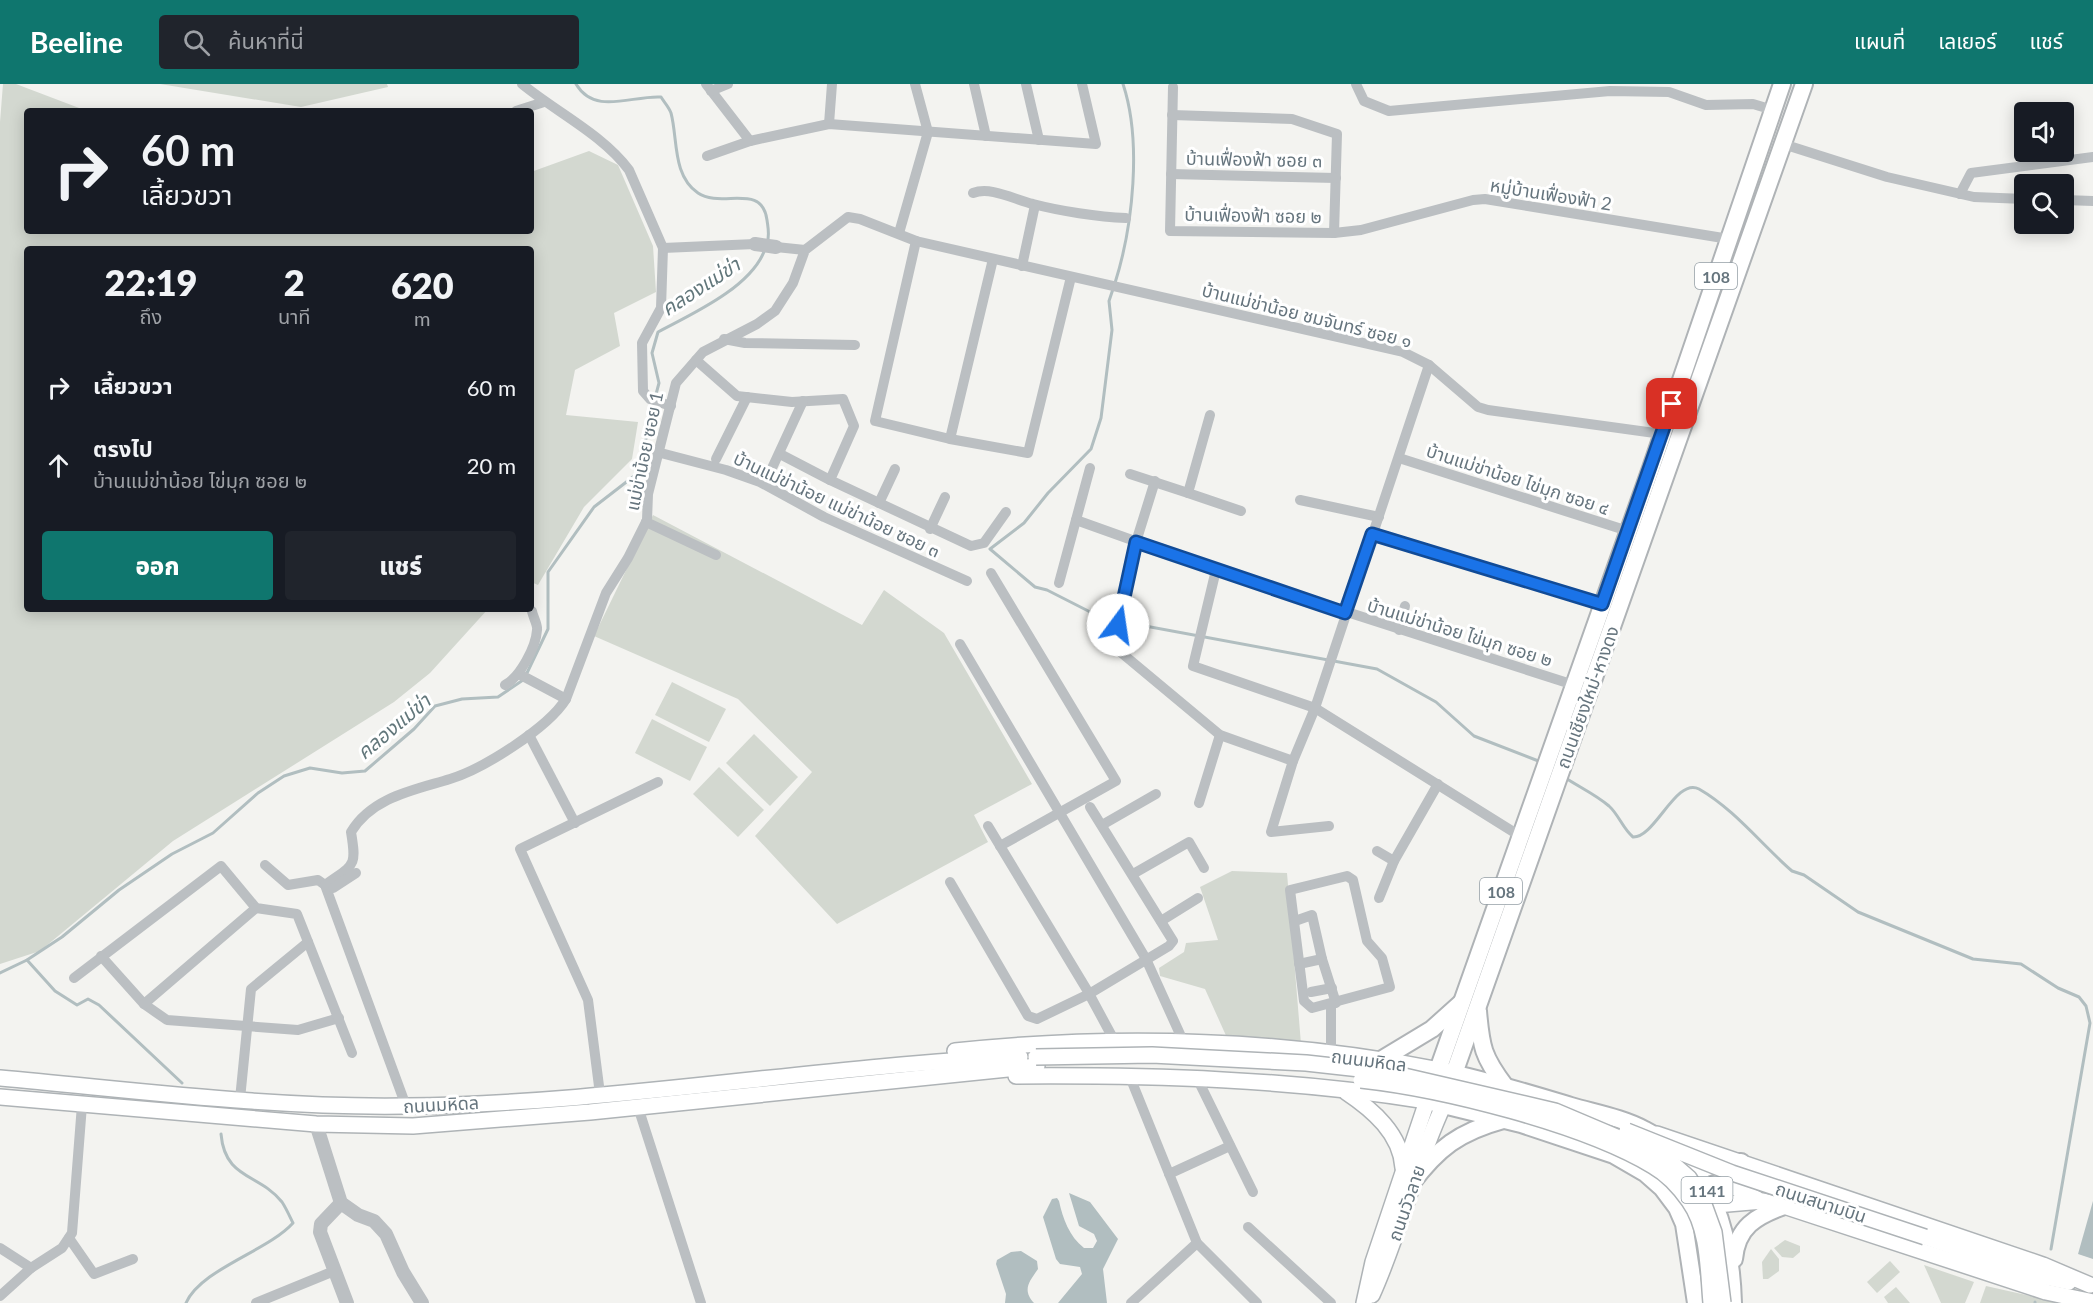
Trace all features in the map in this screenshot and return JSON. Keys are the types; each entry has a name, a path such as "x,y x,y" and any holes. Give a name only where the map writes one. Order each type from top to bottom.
{"main road":[{"name":"ถนนเชียงใหม่-หางดง","path":"1555,762 1574,684 1651,468 1782,84"},
{"name":"ถนนเชียงใหม่-หางดง","path":"1447,1071 1555,762 1667,473 1804,84"},
{"path":"1651,468 1667,473"},
{"name":"ถนนเชียงใหม่-หางดง","path":"1470,1003 1520,836 1548,783"},
{"path":"1379,1061 1470,1003 1487,1062 1505,1086"},
{"name":"ถนนมหิดล","path":"882,1066 944,1052 1114,1040 1184,1042 1282,1049 1379,1061 1447,1071 1505,1086 1643,1129 1663,1141 1695,1172 1717,1205 1726,1232 1733,1303"},
{"path":"1279,1084 1291,1077 1295,1067 1292,1056 1282,1049"},
{"name":"ถนนมหิดล","path":"0,1078 240,1099 315,1104 406,1106 600,1094 882,1066 1152,1055 1317,1064 1410,1077 1555,1111 1666,1158 1689,1178 1702,1199 1714,1232 1723,1303"},
{"name":"ถนนมหิดล","path":"0,1098 316,1124 413,1126 638,1107 1037,1061 1301,1073 1379,1082 1464,1100 1571,1131 1655,1167 1672,1181 1690,1202 1705,1245 1711,1303"},
{"name":"108","path":"1435,1102 1447,1071"},
{"name":"ถนนมหิดล","path":"875,1081 1017,1076 1130,1077 1279,1084 1341,1089 1435,1102 1504,1119 1614,1155 1645,1173 1662,1188 1676,1207 1688,1235 1697,1303"},
{"path":"1341,1089 1365,1104 1387,1129 1402,1157 1407,1179 1442,1148 1478,1127 1504,1119"},
{"name":"ถนนวัวลาย","path":"1364,1303 1373,1262 1435,1102"},
{"name":"ถนนสนามบิน","path":"1555,1111 1632,1133 1732,1173 2040,1276 2092,1286"},
{"name":"ถนนสนามบิน","path":"1643,1129 2043,1265 2092,1286"},
{"path":"1676,1207 1679,1190 1695,1172 1737,1162"},
{"path":"1737,1162 1725,1170 1728,1184 1763,1201"},
{"name":"ถนนวัวลาย","path":"1369,1303 1385,1267 1407,1179"},
{"name":"ถนนสนามบิน","path":"1676,1207 1763,1201 1785,1206 2046,1292 2092,1302"},
{"path":"1732,1275 1735,1250 1744,1228 1764,1213 1785,1206"},
{"path":"1697,1303 1712,1294 1725,1296 1733,1303"}],"street":[{"path":"522,84 578,125 621,160 629,170 663,248 661,308 642,344 644,391 650,399 671,406"},
{"path":"728,84 708,88 750,141"},
{"path":"829,124 831,84"},
{"path":"899,233 927,132 915,84"},
{"path":"974,84 986,136"},
{"path":"1026,84 1040,140"},
{"path":"707,156 750,141 829,124 1096,144 1082,84"},
{"path":"1356,84 1364,101 1389,111 1610,88 1669,92 1706,105 1753,104 1773,110"},
{"path":"1171,174 1173,87"},
{"path":"525,108 544,102"},
{"path":"1172,115 1292,119 1337,134 1335,233"},
{"path":"1783,144 1887,177 1974,197 2014,199"},
{"path":"1960,194 1971,173 2093,158"},
{"name":"บ้านเฟื่องฟ้า ซอย ๓","path":"1171,174 1336,177"},
{"name":"บ้านเฟื่องฟ้า ซอย ๒","path":"1171,174 1170,231 1335,233"},
{"path":"973,194 994,193 1035,205 1094,216 1126,218"},
{"name":"หมู่บ้านเฟื่องฟ้า 2","path":"1335,233 1361,230 1473,200 1485,199 1729,239"},
{"path":"2074,200 2093,201"},
{"path":"1023,266 1035,205"},
{"path":"663,248 755,244 804,250 848,217 899,233 916,241 1071,277 1028,453 950,439 875,421 916,241"},
{"name":"แม่ข่าน้อย ซอย 1","path":"326,888 353,865 355,857 351,832 360,818 400,793 465,773 546,723 566,699 606,593 628,558 646,522 648,494 657,452 676,383 696,360 724,339 757,324 775,311 793,283 804,250"},
{"path":"950,439 993,259"},
{"name":"บ้านแม่ข่าน้อย ชมจันทร์ ซอย ๑","path":"1071,277 1403,352 1429,365 1478,407 1488,410 1662,434"},
{"path":"724,339 745,344 855,345"},
{"path":"696,360 737,396 803,401 843,399 854,426 830,480"},
{"path":"1329,826 1271,832 1293,761 1315,708 1429,365"},
{"path":"716,459 747,397"},
{"path":"767,479 803,401"},
{"path":"1188,493 1210,416"},
{"name":"บ้านแม่ข่าน้อย แม่ข่าน้อย ซอย ๓","path":"657,452 726,470 760,482 824,517 967,581"},
{"path":"780,454 930,529 971,546 984,543 1006,512"},
{"name":"บ้านแม่ข่าน้อย ไข่มุก ซอย ๔","path":"1399,458 1628,531"},
{"path":"1059,583 1090,468"},
{"path":"879,503 895,469"},
{"path":"1130,474 1241,511"},
{"path":"1155,481 1136,542 1112,645 1220,735 1293,761"},
{"path":"930,529 945,496"},
{"path":"1300,500 1379,517"},
{"name":"บ้านแม่ข่าน้อย ไข่มุก ซอย ๒","path":"1076,520 1166,554 1345,613 1574,684"},
{"path":"646,522 716,555"},
{"path":"1372,534 1602,604"},
{"path":"1216,570 1192,666 1315,708 1520,836"},
{"path":"991,573 1116,781 1000,846"},
{"path":"1399,630 1405,606"},
{"path":"506,685 523,676 537,630 532,612"},
{"path":"960,644 1146,960 1184,1042"},
{"path":"523,676 566,699"},
{"path":"529,735 575,823"},
{"path":"1199,803 1220,735"},
{"path":"600,1094 588,1000 520,849 658,782"},
{"path":"1379,898 1394,861 1438,784"},
{"path":"1102,825 1156,794"},
{"path":"950,882 1028,1016 1037,1019 1089,994 1173,942 1090,807"},
{"path":"988,826 1114,1040"},
{"path":"1133,874 1190,842 1204,868"},
{"path":"1377,851 1394,861"},
{"path":"265,865 288,885 318,880 326,888 406,1106"},
{"path":"74,978 221,866 256,908 297,914 352,1053"},
{"path":"326,888 356,873"},
{"path":"1350,877 1367,941 1382,958 1390,987 1312,1008 1304,1000 1299,964 1290,890 1350,877"},
{"path":"1161,921 1198,898"},
{"path":"144,1004 256,908"},
{"path":"1295,921 1312,915 1322,960 1332,988 1331,1055"},
{"path":"240,1099 250,990 308,942"},
{"path":"100,956 144,1004 167,1020 298,1030 339,1018"},
{"path":"1299,964 1322,960"},
{"path":"1311,992 1332,988"},
{"path":"1130,1077 1197,1243 1257,1303"},
{"path":"1198,1080 1253,1192"},
{"path":"0,1296 31,1268 62,1248 72,1233 82,1105"},
{"path":"638,1107 701,1303"},
{"path":"316,1124 341,1203 358,1215 374,1221 386,1234 419,1302"},
{"path":"1169,1174 1230,1146"},
{"path":"341,1203 321,1224 320,1232 347,1303"},
{"path":"1248,1227 1331,1303"},
{"path":"69,1238 94,1274 133,1258"},
{"path":"1131,1303 1197,1243"},
{"path":"0,1248 31,1268"},
{"path":"256,1303 334,1271"}],"shaded area":[{"path":"3,84 16,84 79,108 24,108 24,234 534,234 534,171 589,151 618,165 653,246 656,292 614,313 620,346 575,370 566,415 638,422 632,459 584,507 538,585 534,583 534,246 24,246 24,612 485,612 430,673 394,702 173,841 40,951 0,964 0,122"},
{"path":"160,84 387,84 388,87 301,107"},
{"path":"653,515 862,625 884,590 944,633 1032,784 974,815 988,842 837,924 755,836 812,772 738,699 594,636"},
{"path":"672,682 726,709 709,742 655,715"},
{"path":"652,719 707,747 690,781 635,753"},
{"path":"754,734 798,777 770,806 726,763"},
{"path":"719,767 764,810 738,837 693,794"},
{"path":"1232,871 1287,873 1301,1044 1228,1040 1205,989 1160,976 1159,968 1184,952 1186,943 1218,940 1200,887"},
{"path":"1069,1193 1090,1202 1118,1239 1103,1269 1107,1303 1058,1303 1082,1274 1080,1267 1060,1264 1056,1259 1043,1217 1052,1199 1057,1198 1059,1201 1067,1227 1084,1248 1093,1248 1097,1241 1094,1234 1079,1226"},
{"path":"2093,1201 2093,1259 2078,1254"},
{"path":"1785,1240 1800,1246 1800,1252 1793,1258 1782,1257 1774,1248"},
{"path":"1771,1249 1779,1259 1779,1271 1768,1279 1763,1279 1762,1262"},
{"path":"1021,1251 1037,1261 1038,1269 1028,1286 1028,1294 1034,1303 1005,1303 1006,1294 996,1264 997,1260 1011,1252"},
{"path":"1890,1261 1900,1272 1877,1293 1867,1282"},
{"path":"1924,1265 1974,1282 1965,1303 1941,1303"},
{"path":"1986,1286 2062,1303 1980,1303"},
{"path":"1896,1287 1910,1303 1888,1303 1884,1297"}],"waterway":[{"name":"คลองแม่ข่า","path":"576,84 584,94 604,102 661,97 671,113 677,156 684,177 698,193 707,197 739,198 757,202 764,209 767,220 769,234 767,243"},
{"path":"1115,283 1127,236 1133,184 1132,131 1123,84"},
{"name":"คลองแม่ข่า","path":"655,398 659,383 652,353 658,332 703,308 734,287 758,263 765,249"},
{"path":"1113,289 1109,301 1112,330 1101,418 1091,449 1048,493 1024,523 990,549 1035,587 1047,590 1102,618 1377,669 1436,702 1474,736 1541,762"},
{"name":"คลองแม่ข่า","path":"526,675 548,629 548,572 594,507 638,473 654,404"},
{"name":"คลองแม่ข่า","path":"0,973 27,960 62,937 119,890 172,854 213,833 258,793 284,776 310,768 342,773 365,771 414,729 435,706 462,699 498,697 523,680"},
{"path":"1564,777 1609,806 1633,837 1641,835 1649,828 1682,792 1690,788 1699,789 1736,817 1792,871 1804,875 1858,912 1973,959 2021,964 2058,988 2079,997 2086,1006 2090,1023 2051,1249"},
{"path":"27,960 55,991 77,1005 88,999 99,1005 182,1083"},
{"path":"186,1303 194,1291 206,1280 268,1243 293,1223 282,1202 273,1193 244,1174 229,1160 221,1134"}],"route":[{"path":"1118,625 1136,542 1345,613 1372,534 1602,604 1672,404"}]}
